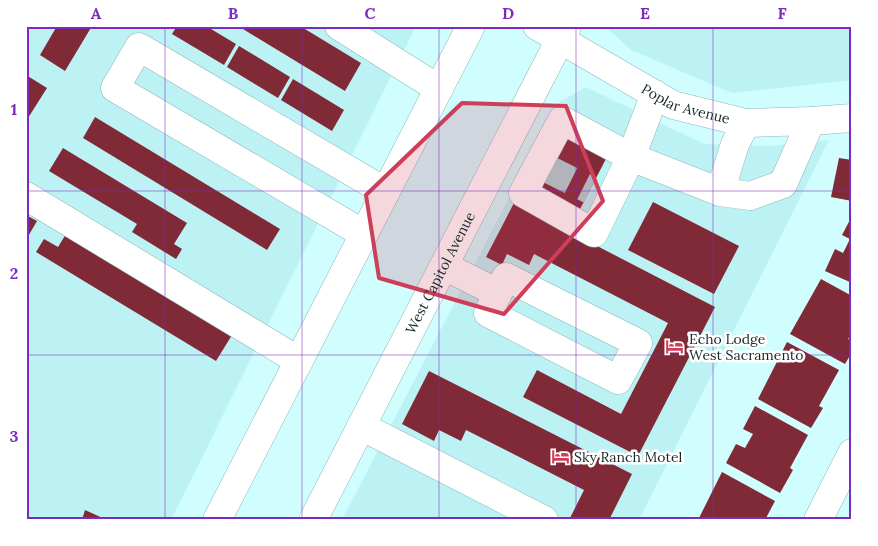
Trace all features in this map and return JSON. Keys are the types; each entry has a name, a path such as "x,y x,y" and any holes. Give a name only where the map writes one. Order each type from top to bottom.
{"main road":[{"path":"339,26 439,89"},
{"path":"217,520 471,26"},
{"name":"Poplar Avenue","path":"537,26 564,33 673,105 746,123 852,118"},
{"name":"West Capitol Avenue","path":"312,520 564,33"},
{"path":"364,234 115,88 139,47 386,192"},
{"path":"655,94 631,157 601,194 594,233 523,193 542,166 562,120 631,157 720,192 750,196 783,184 811,121"},
{"path":"720,192 735,144 746,123"},
{"path":"506,147 542,166"},
{"path":"26,196 299,361"},
{"path":"444,266 498,293"},
{"path":"506,277 638,343 618,380 488,313 498,293 506,277"},
{"path":"361,426 544,520"},
{"path":"818,520 852,453"}],"highlighted area":[{"path":"462,103 566,106 603,201 504,314 379,278 366,195"}],"shaded area":[{"path":"26,26 416,26 171,520 26,520"},
{"path":"605,26 852,26 852,80 732,93 631,50"},
{"path":"586,87 704,144 770,146 829,140 639,520 342,520 558,103"}],"building":[{"path":"57,26 92,26 65,71 40,55"},
{"path":"177,26 206,26 236,44 224,65 172,34"},
{"path":"238,26 300,26 361,63 345,91"},
{"path":"239,46 290,77 278,98 227,67"},
{"path":"26,75 47,88 28,118 26,117"},
{"path":"293,79 344,110 332,131 281,100"},
{"path":"95,117 280,229 267,250 83,138"},
{"path":"566,130 609,153 577,215 534,192"},
{"path":"63,148 187,223 174,244 182,249 176,259 132,232 137,224 49,171"},
{"path":"839,158 852,160 852,201 831,197"},
{"path":"653,202 739,246 714,294 628,250"},
{"name":"Echo Lodge West Sacramento","path":"514,203 715,307 638,456 523,397 537,370 621,414 668,323 534,254 529,265 507,254 502,265 486,257"},
{"path":"26,215 37,221 26,240"},
{"path":"852,216 852,283 825,271 835,249 843,253 850,239 842,235"},
{"path":"66,234 232,335 216,361 36,252 44,239 58,247"},
{"path":"821,279 852,296 852,333 848,339 852,341 852,352 845,364 790,334"},
{"path":"787,342 839,370 819,406 823,408 811,428 758,399"},
{"name":"Sky Ranch Motel","path":"429,371 632,474 609,520 569,520 584,490 466,430 461,441 439,430 434,441 402,424"},
{"path":"755,406 808,435 790,468 793,470 780,493 726,463 736,444 745,448 753,434 743,429"},
{"path":"722,472 775,501 765,520 698,520"},
{"path":"85,510 107,520 82,520"}],"tunnel":[{"path":"546,168 590,190"}],"place":[{"name":"Echo Lodge West Sacramento","path":"675,347"},
{"name":"Sky Ranch Motel","path":"560,457"}]}
